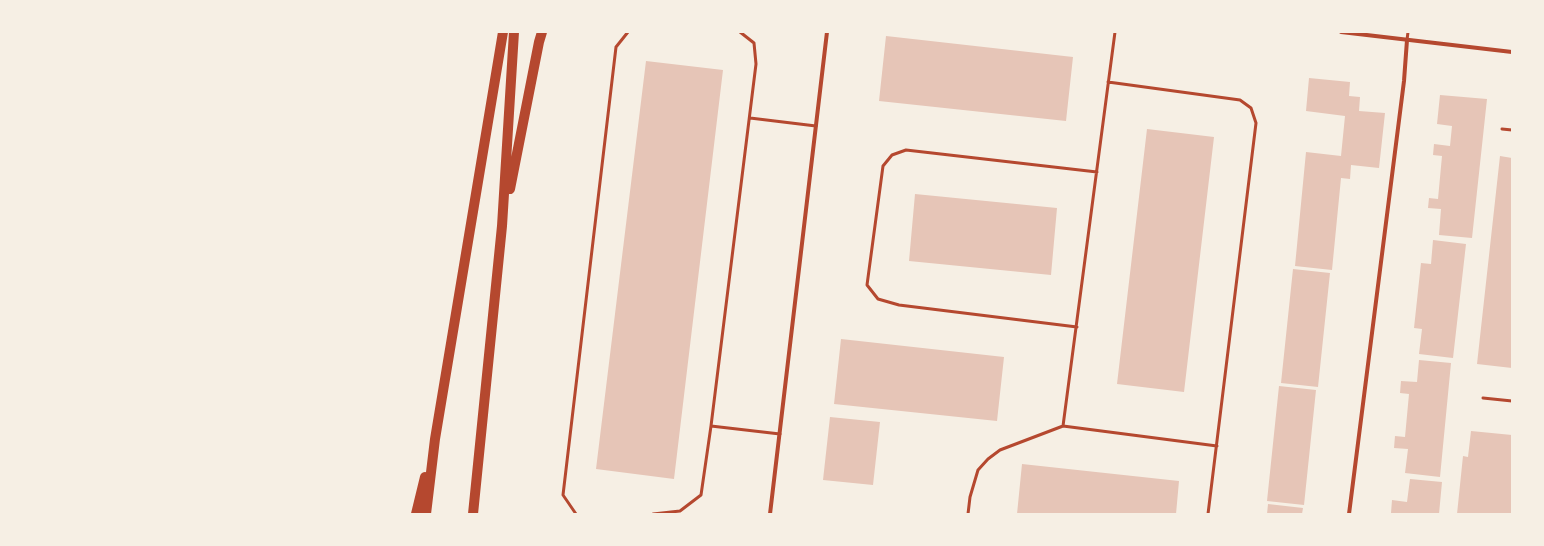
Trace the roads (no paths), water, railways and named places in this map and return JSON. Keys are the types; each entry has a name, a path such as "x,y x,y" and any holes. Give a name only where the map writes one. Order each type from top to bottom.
{"main road":[{"path":"426,514 435,439 503,32"},
{"path":"473,514 502,226 514,32"},
{"path":"502,226 542,32"},
{"path":"416,514 435,439"}],"street":[{"path":"770,514 828,32"},
{"path":"1341,32 1512,52"},
{"path":"1349,514 1404,81 1407,40"}],"lane":[{"path":"576,514 563,495 616,47 628,32"},
{"path":"653,514 680,511 701,495 756,64 754,43 740,32"},
{"path":"1063,426 1115,32"},
{"path":"1407,40 1408,32"},
{"path":"1108,82 1240,100 1251,108 1256,123 1208,514"},
{"path":"750,118 816,126"},
{"path":"1502,129 1512,130"},
{"path":"1077,327 899,305 878,299 867,285 883,166 892,155 906,150 1097,172"},
{"path":"1483,398 1512,400"},
{"path":"711,426 780,434"},
{"path":"968,514 970,497 978,470 988,459 1000,450 1063,426 1217,446"}]}
